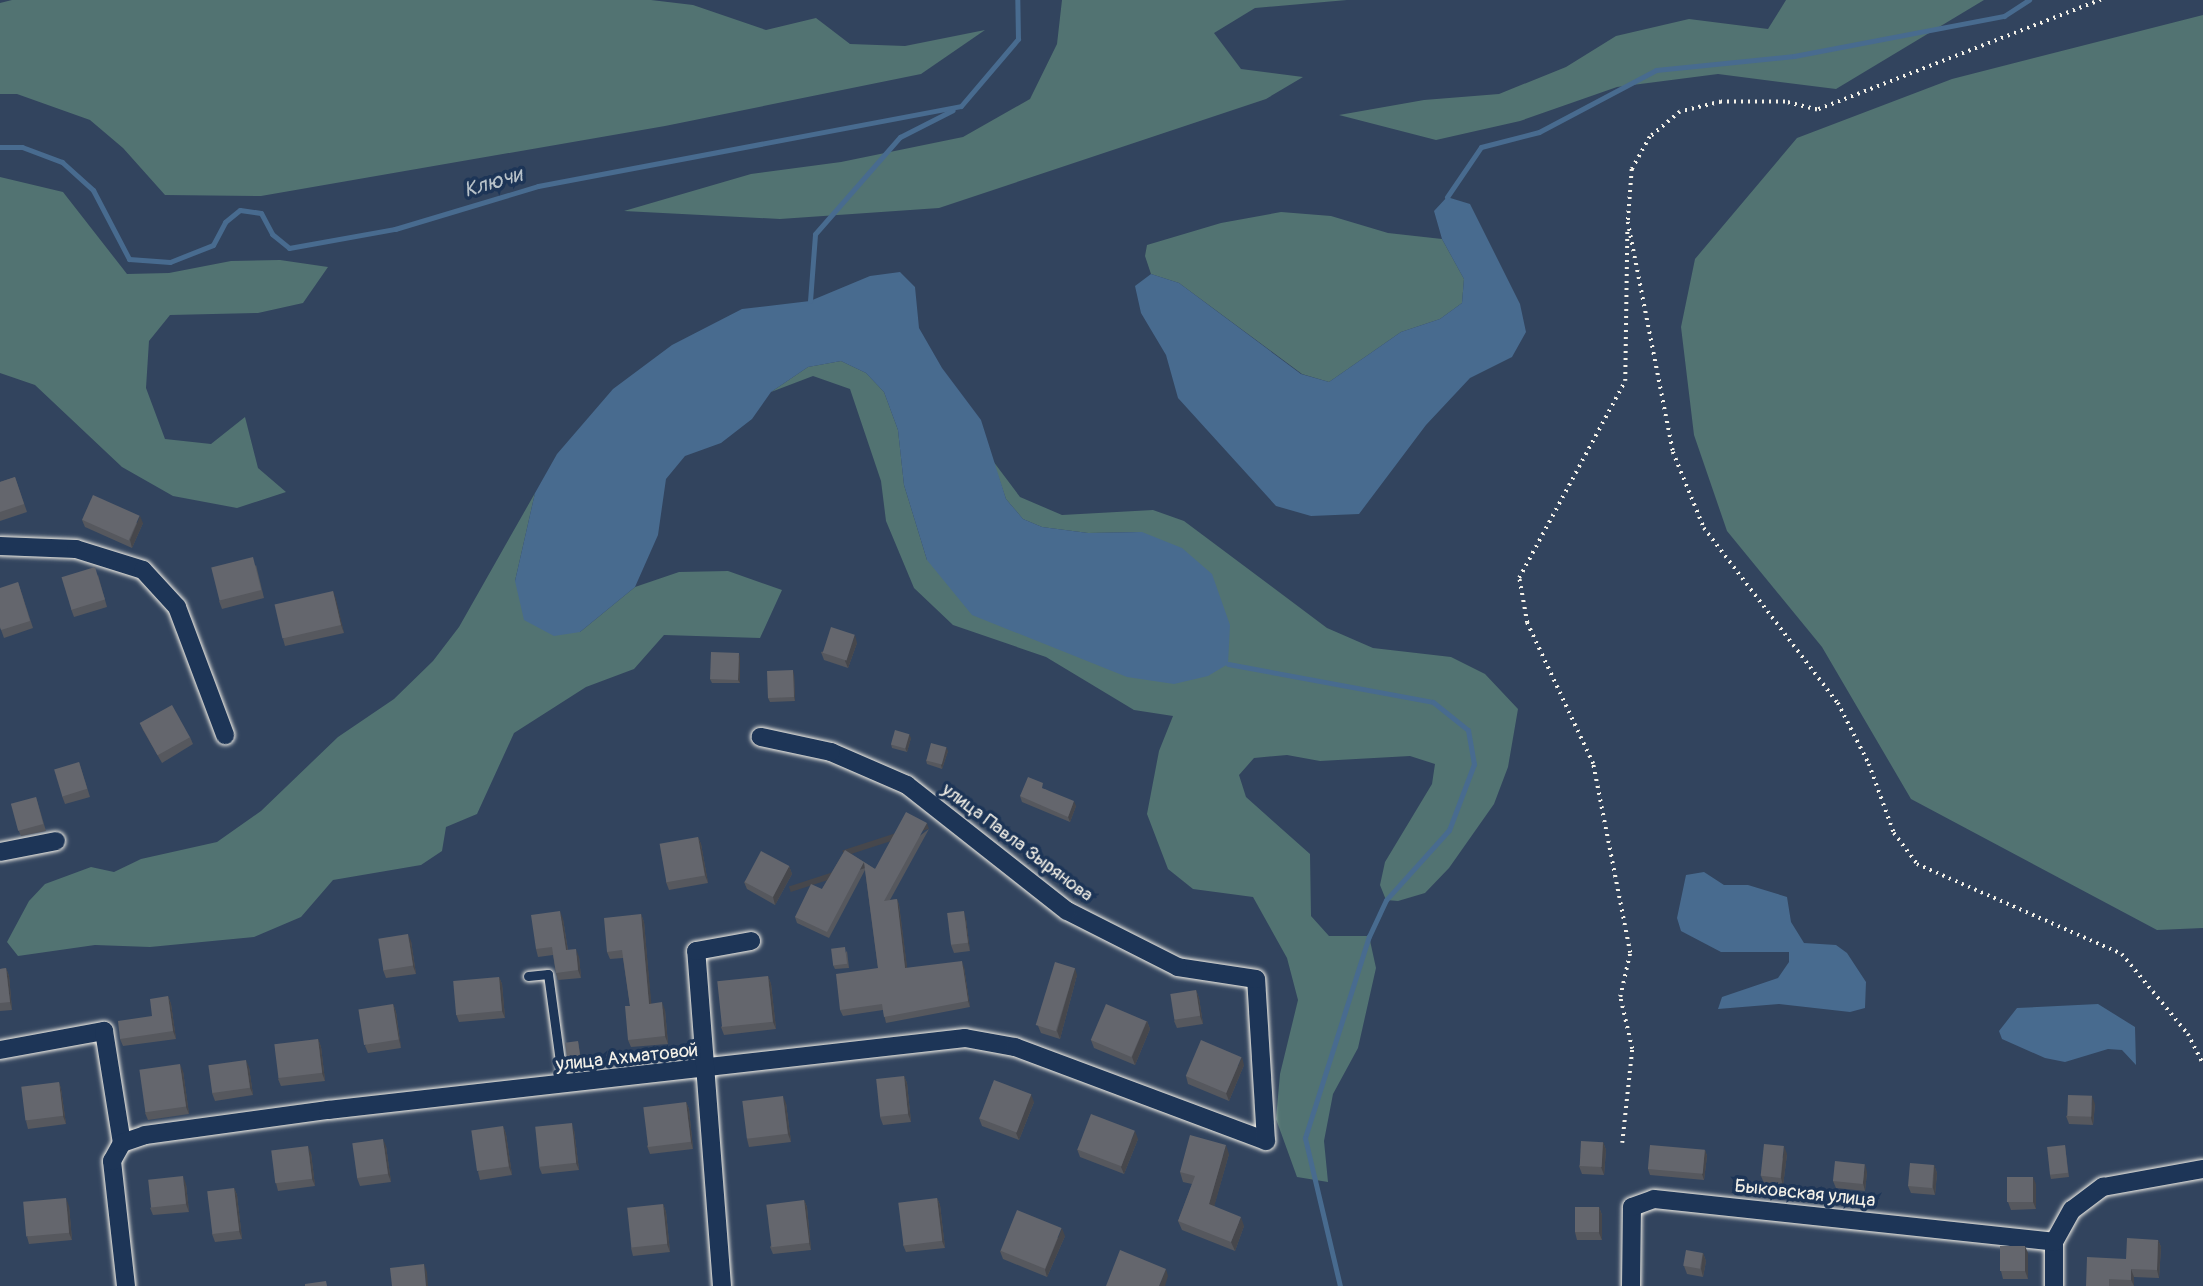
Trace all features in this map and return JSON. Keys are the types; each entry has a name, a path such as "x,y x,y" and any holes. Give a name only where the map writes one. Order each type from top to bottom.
{"street":[{"path":"0,546 76,549 143,570 177,607 225,735"},
{"name":"улица Павла Зырянова","path":"761,737 831,752 907,785 1067,911 1178,967 1256,979 1266,1141"},
{"path":"0,852 56,841"},
{"path":"722,1286 696,951 751,941"},
{"path":"0,1050 104,1031 122,1143 112,1161 126,1286"},
{"name":"улица Ахматовой","path":"122,1143 145,1135 328,1110 705,1071 965,1038 1015,1047 1266,1141"},
{"path":"2054,1286 2054,1242 2072,1210 2103,1187 2203,1169"},
{"name":"Быковская улица","path":"1631,1286 1632,1207 1654,1199 2054,1242"}],"lane":[{"path":"528,976 548,974 563,1086"}],"path":[{"path":"1622,1143 1632,1049 1620,997 1630,953 1593,764 1527,623 1519,578 1625,381 1628,222 1632,169 1650,137 1680,112 1721,102 1784,102 1817,110 2101,0"},
{"path":"1628,222 1673,452 1704,528 1838,703 1870,764 1894,834 1917,864 2122,954 2188,1034 2203,1064"}],"green space":[{"path":"12,0 651,0 693,5 766,30 816,18 850,44 905,46 985,30 921,74 665,126 261,196 165,195 123,148 90,120 17,94 0,94 0,3"},
{"path":"1062,0 1347,0 1255,8 1214,33 1241,69 1303,77 1266,99 939,208 780,219 624,211 751,174 841,162 963,137 1030,99 1057,44"},
{"path":"1786,0 1984,0 1836,89 1718,74 1617,87 1520,121 1436,140 1339,115 1424,100 1499,94 1566,67 1616,36 1689,19 1768,29"},
{"path":"2203,15 2203,928 2157,930 1911,799 1822,647 1727,531 1694,435 1681,327 1695,259 1797,138 1952,79"},
{"path":"0,177 63,192 127,274 169,273 231,261 280,260 328,267 303,303 258,313 170,315 149,341 146,388 165,439 211,444 245,417 258,468 286,492 237,508 173,496 122,467 35,385 0,373"},
{"path":"1281,212 1331,216 1388,233 1442,239 1464,279 1462,303 1440,319 1401,332 1329,382 1302,374 1179,283 1151,274 1145,256 1147,245 1221,223"},
{"path":"841,361 866,373 884,392 898,430 904,485 927,560 1142,532 1088,533 1042,527 1023,519 1006,499 993,461 1020,497 1062,515 1153,510 1184,521 1327,628 1373,648 1451,657 1485,674 1518,709 1508,767 1494,804 1449,868 1425,893 1398,901 1386,900 1380,885 1385,862 1432,784 1435,764 1410,756 1320,761 1287,755 1254,758 1239,775 1246,797 1310,854 1311,916 1329,936 1369,936 1376,968 1358,1048 1333,1094 1324,1141 1328,1182 1297,1177 1276,1119 1280,1074 1298,1000 1287,958 1253,897 1193,889 1168,869 1147,814 1159,751 1173,716 1134,710 1046,657 953,625 914,588 886,521 881,481 850,389 813,376 771,392 808,367"},
{"path":"535,493 515,581 580,632 635,587 679,572 728,571 782,590 760,638 664,635 634,669 586,687 514,733 477,814 446,827 442,851 421,865 333,880 301,917 254,937 150,947 95,945 18,956 7,942 29,901 45,884 91,867 114,872 141,859 217,842 261,811 338,737 394,699 433,661 459,627"}],"water":[{"path":"1447,197 1470,204 1520,304 1526,332 1512,357 1470,378 1426,425 1359,514 1311,516 1276,506 1178,398 1166,355 1141,313 1135,286 1151,274 1179,283 1301,374 1329,382 1401,332 1440,319 1462,303 1464,279 1442,239 1434,211"},
{"path":"900,272 915,287 919,328 942,368 981,420 1006,499 1023,519 1042,527 1088,533 1142,532 1182,548 1212,574 1230,625 1228,664 1208,676 1174,684 1127,677 972,615 927,560 904,485 898,430 884,392 866,373 841,361 808,367 771,392 752,419 721,443 685,456 666,479 658,535 635,587 580,632 554,636 524,620 515,581 535,493 557,454 613,389 672,345 742,309 810,301 870,276"},
{"path":"1704,872 1724,885 1748,885 1787,897 1791,922 1804,943 1836,945 1847,953 1866,982 1865,1008 1850,1012 1779,1004 1718,1009 1722,997 1778,978 1789,962 1789,952 1721,952 1681,931 1677,918 1686,875"},
{"path":"2098,1004 2135,1027 2136,1065 2122,1050 2108,1049 2065,1062 2045,1058 2002,1039 1999,1031 2017,1008"}],"building":[{"path":"15,477 24,504 0,512 0,482"},
{"path":"93,495 140,516 129,540 82,520"},
{"path":"253,557 261,590 220,600 211,567"},
{"path":"95,567 105,600 71,610 62,577"},
{"path":"18,582 30,621 1,630 0,588"},
{"path":"333,591 341,625 282,639 275,604"},
{"path":"831,627 855,635 846,660 823,653"},
{"path":"711,652 739,653 738,680 710,679"},
{"path":"793,670 794,697 768,698 767,671"},
{"path":"172,705 190,737 158,755 140,723"},
{"path":"895,730 909,734 905,749 891,744"},
{"path":"931,743 946,747 942,765 926,760"},
{"path":"79,762 87,789 62,796 54,770"},
{"path":"1028,777 1043,783 1042,788 1074,801 1068,817 1020,796"},
{"path":"36,797 43,824 18,831 11,804"},
{"path":"906,812 927,823 884,901 897,899 905,968 962,961 968,1001 884,1017 882,1004 840,1010 836,974 878,968 864,862 875,869"},
{"path":"698,837 705,875 666,882 660,844"},
{"path":"845,850 864,862 827,932 795,917 811,884 822,889"},
{"path":"761,851 789,866 773,897 745,882"},
{"path":"560,911 566,950 576,949 578,970 556,973 552,947 536,949 531,915"},
{"path":"964,911 968,943 951,945 947,913"},
{"path":"641,914 649,1004 662,1002 665,1036 628,1040 625,1006 630,1006 622,950 607,952 604,918"},
{"path":"408,934 413,966 383,970 378,939"},
{"path":"845,947 847,964 833,966 831,949"},
{"path":"1055,962 1075,968 1056,1031 1036,1025"},
{"path":"6,968 10,1002 0,1003 0,969"},
{"path":"768,976 773,1022 722,1027 717,981"},
{"path":"499,977 502,1011 456,1015 453,981"},
{"path":"1196,990 1200,1016 1174,1020 1170,994"},
{"path":"168,996 173,1031 120,1039 118,1021 152,1016 150,999"},
{"path":"393,1004 399,1040 364,1045 358,1009"},
{"path":"1106,1004 1147,1021 1131,1057 1091,1040"},
{"path":"318,1039 322,1073 278,1078 274,1044"},
{"path":"1201,1040 1242,1057 1226,1093 1186,1076"},
{"path":"578,1041 581,1063 568,1065 565,1043"},
{"path":"246,1060 250,1088 212,1093 208,1065"},
{"path":"180,1064 186,1107 145,1112 139,1070"},
{"path":"904,1076 908,1114 880,1117 876,1079"},
{"path":"994,1080 1031,1094 1017,1133 979,1118"},
{"path":"59,1082 63,1116 25,1120 21,1087"},
{"path":"2068,1095 2092,1096 2091,1117 2067,1116"},
{"path":"783,1096 788,1134 747,1139 742,1101"},
{"path":"686,1102 691,1142 648,1147 643,1107"},
{"path":"1091,1114 1135,1131 1121,1166 1077,1149"},
{"path":"572,1123 576,1163 539,1167 535,1127"},
{"path":"503,1126 509,1167 477,1171 471,1130"},
{"path":"1190,1135 1226,1145 1209,1204 1241,1217 1231,1242 1178,1221 1195,1176 1180,1172"},
{"path":"383,1139 388,1174 357,1178 352,1143"},
{"path":"1581,1141 1603,1142 1602,1167 1580,1166"},
{"path":"1764,1144 1784,1146 1781,1178 1761,1176"},
{"path":"1650,1145 1705,1150 1703,1174 1648,1169"},
{"path":"2065,1145 2068,1173 2050,1175 2047,1147"},
{"path":"308,1146 312,1179 275,1183 271,1151"},
{"path":"1835,1161 1865,1164 1863,1184 1833,1181"},
{"path":"1910,1163 1934,1165 1932,1188 1908,1186"},
{"path":"183,1176 186,1204 151,1208 148,1180"},
{"path":"2007,1177 2033,1177 2033,1202 2007,1202"},
{"path":"234,1188 239,1231 212,1234 207,1191"},
{"path":"66,1198 69,1233 26,1237 23,1202"},
{"path":"937,1198 942,1241 904,1245 898,1203"},
{"path":"804,1200 809,1243 772,1247 766,1205"},
{"path":"663,1204 667,1244 631,1248 627,1208"},
{"path":"1575,1207 1599,1207 1599,1232 1575,1232"},
{"path":"1017,1210 1062,1228 1045,1269 1001,1251"},
{"path":"2127,1238 2158,1240 2157,1270 2131,1269 2131,1280 2109,1279 2109,1286 2086,1286 2087,1257 2126,1259"},
{"path":"2000,1246 2025,1246 2025,1271 2000,1271"},
{"path":"1120,1250 1166,1269 1159,1286 1106,1286"},
{"path":"1686,1250 1703,1253 1700,1269 1683,1266"},
{"path":"424,1264 426,1286 392,1286 390,1268"},
{"path":"326,1281 327,1286 305,1286 305,1284"}],"waterway":[{"name":"Ключи","path":"0,147 22,147 62,162 93,190 129,259 170,262 213,245 225,222 240,210 261,213 272,234 289,248 395,229 538,186 961,106 1018,39 1017,0"},
{"path":"1447,197 1481,147 1539,132 1656,70 1794,56 2004,16 2029,0"},
{"path":"810,301 815,234 900,137 953,110"},
{"path":"1228,664 1433,702 1468,730 1474,764 1449,830 1386,900 1369,936 1305,1138 1340,1286"}]}
